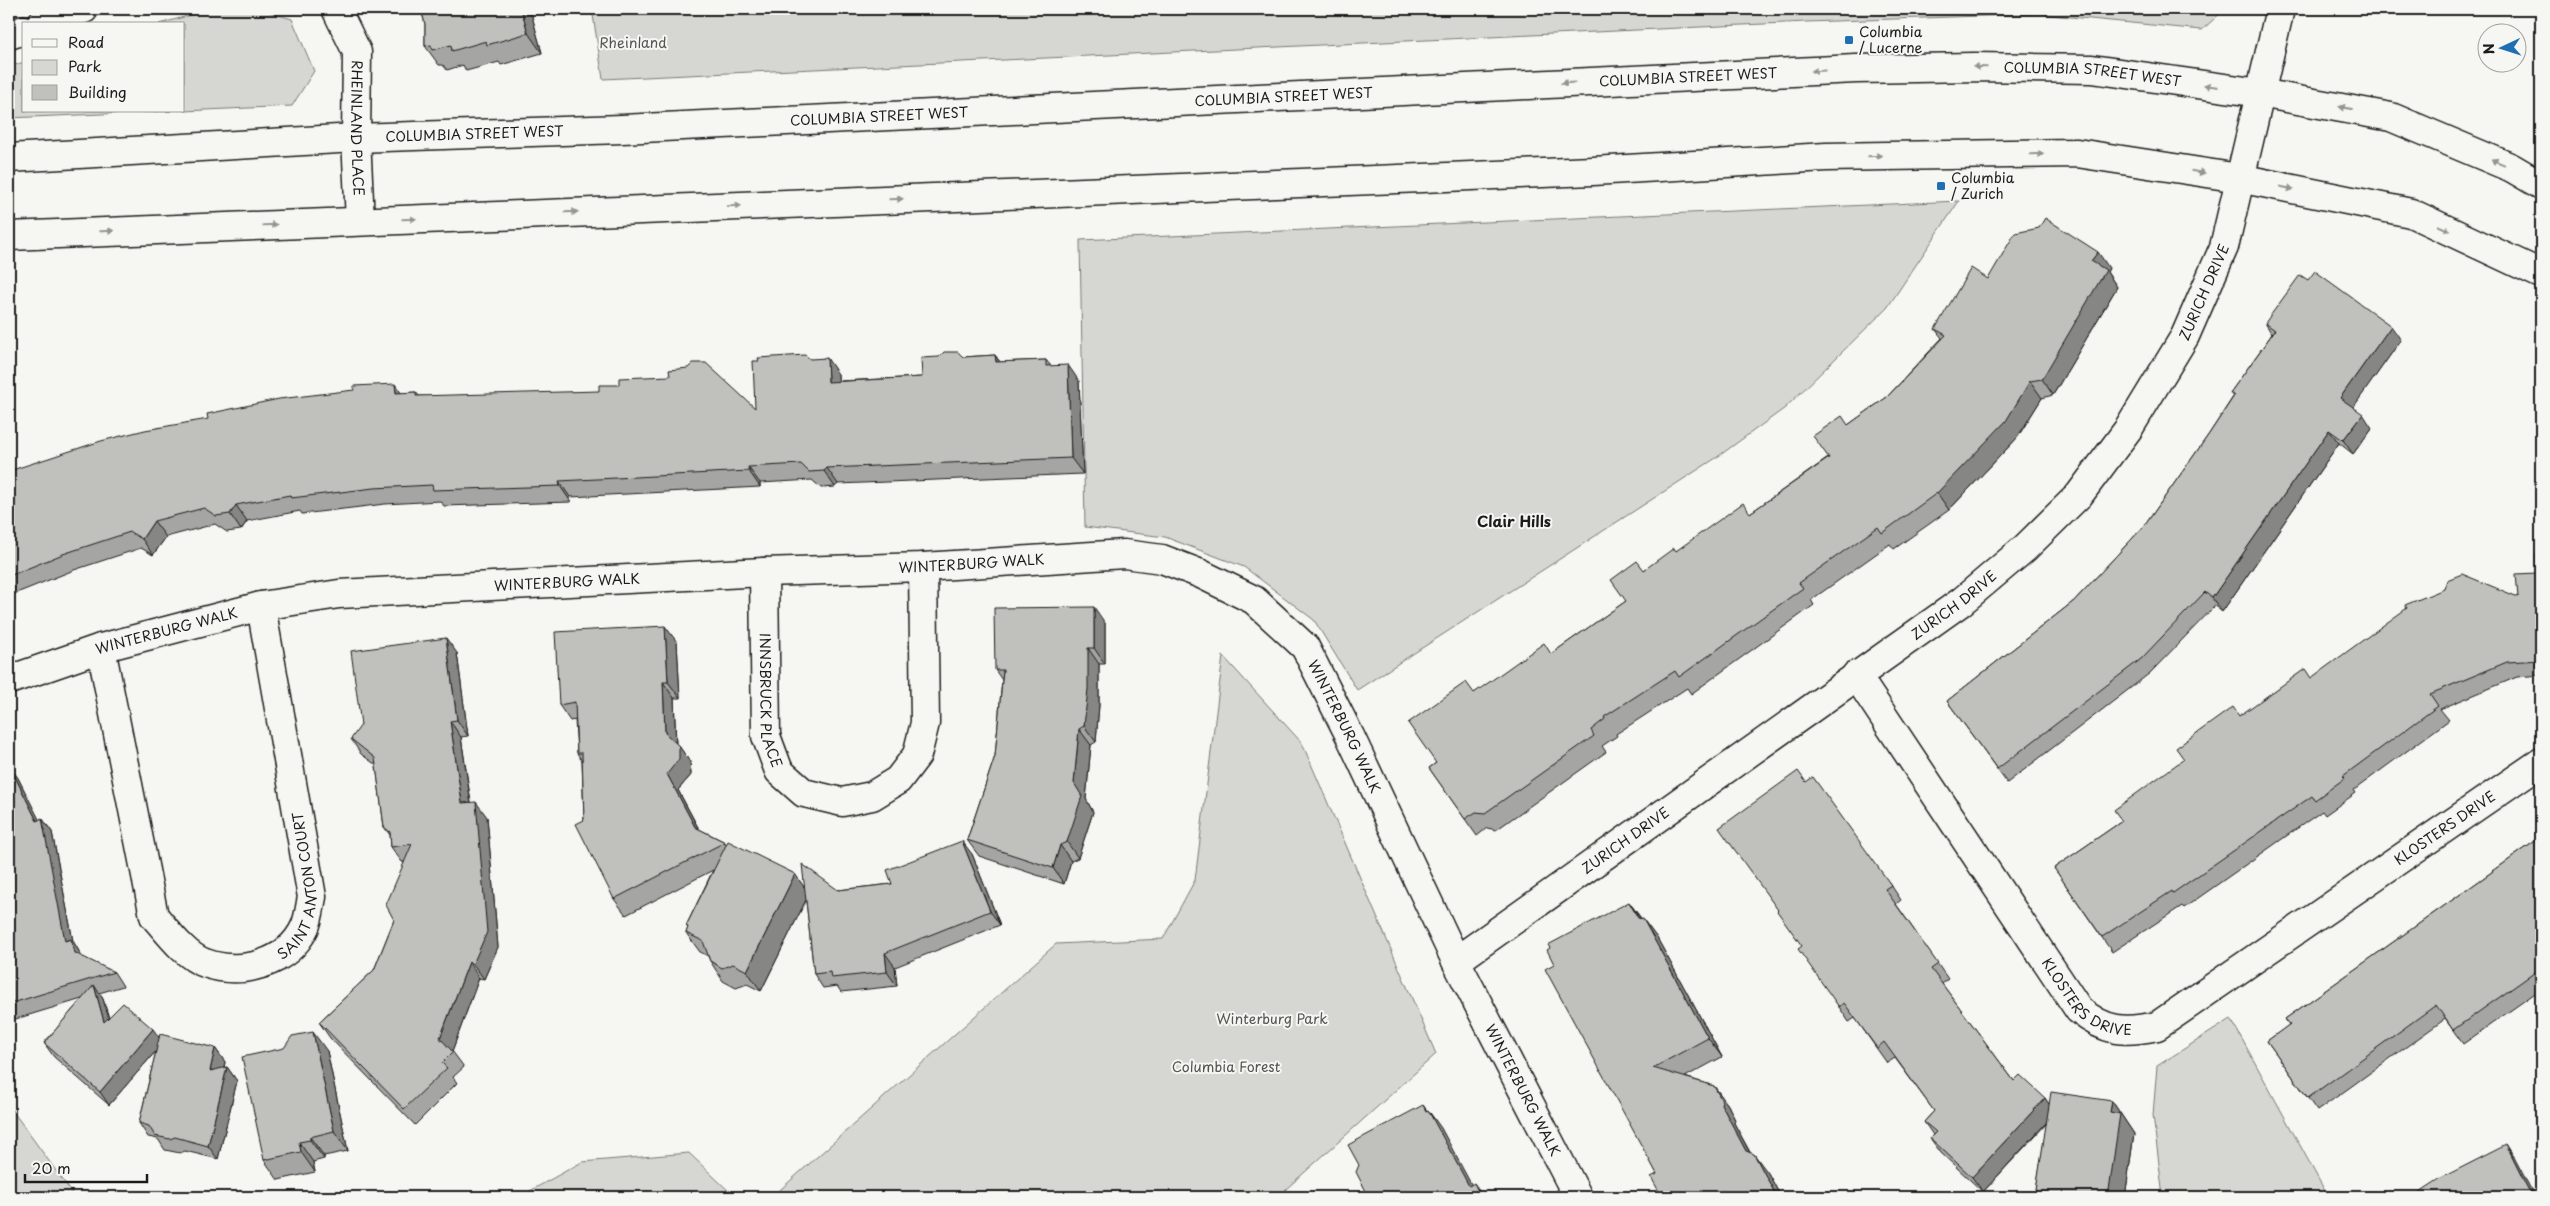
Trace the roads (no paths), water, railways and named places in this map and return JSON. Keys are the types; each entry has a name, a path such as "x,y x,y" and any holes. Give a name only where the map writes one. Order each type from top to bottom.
{"street":[{"path":"47,22 84,9"},
{"name":"RHEINLAND PLACE","path":"336,9 357,52 356,138 360,221"},
{"name":"ZURICH DRIVE","path":"1456,961 1856,675 1962,602 2025,548 2079,495 2129,428 2185,336 2224,247 2280,9"},
{"path":"9,35 22,31"},
{"name":"COLUMBIA STREET WEST","path":"9,158 356,138 622,129 1866,69 1974,67 2092,68 2260,93 2392,116 2512,168 2541,184"},
{"path":"9,236 1573,172 1836,157 2077,153 2239,178 2410,214 2541,274"},
{"name":"WINTERBURG WALK","path":"9,680 101,648 261,606 339,594 764,572 923,567 1124,554 1162,559 1201,574 1254,600 1305,647 1346,728 1456,961 1578,1197"},
{"name":"INNSBRUCK PLACE","path":"764,572 766,736 779,771 804,793 842,802 872,796 898,780 918,755 925,723 923,567"},
{"name":"SAINT ANTON COURT","path":"101,648 154,916 175,942 204,963 242,969 272,961 289,948 305,927 312,897 261,606"},
{"name":"KLOSTERS DRIVE","path":"1856,675 2079,1010 2096,1024 2115,1030 2134,1031 2157,1026 2516,777 2541,762"}],"place":[{"name":"Columbia / Lucerne","path":"1849,40"},
{"name":"Columbia / Zurich","path":"1941,186"}],"district":[{"name":"Clair Hills","path":"1514,522"}],"park label":[{"name":"Rheinland","path":"633,43"},
{"name":"Winterburg Park","path":"1272,1019"},
{"name":"Columbia Forest","path":"1226,1067"}]}
